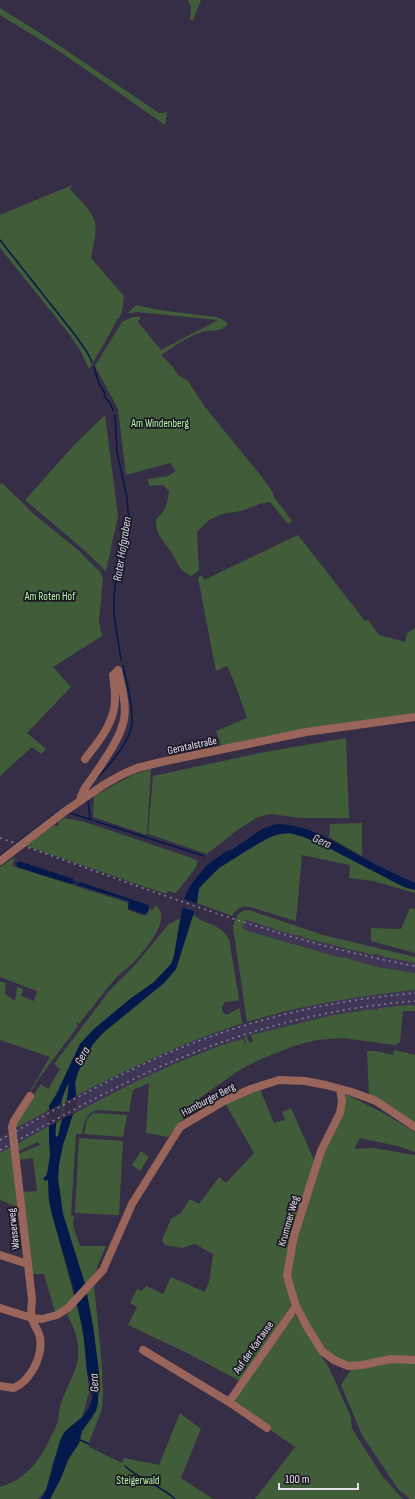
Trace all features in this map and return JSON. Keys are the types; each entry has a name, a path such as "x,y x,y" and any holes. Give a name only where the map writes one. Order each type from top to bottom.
{"street":[{"path":"80,801 83,792 107,756 120,732 124,719 124,703 118,670 113,675 115,698 111,721 97,744 85,759"},
{"name":"Geratalstraße","path":"0,861 80,801 123,774 150,765 306,732 415,717"},
{"name":"Hamburger Berg","path":"0,1308 32,1318 50,1318 71,1305 103,1270 132,1204 180,1127 224,1101 273,1081 305,1081 352,1092 376,1102 415,1127"},
{"name":"Krummer Weg","path":"340,1089 342,1107 321,1151 294,1236 287,1275 296,1306 307,1327 322,1351 327,1356 348,1366 362,1365 391,1359 415,1360"},
{"name":"Wasserweg","path":"30,1096 14,1121 12,1127 32,1299 32,1318"},
{"path":"0,1255 28,1264"},
{"name":"Auf der Kartause","path":"229,1402 296,1306"},
{"path":"0,1386 14,1388 25,1380 33,1369 40,1344 38,1330 32,1318"},
{"path":"143,1350 229,1402 267,1428"}],"shaded area":[{"path":"245,920 337,946 415,963 415,973 378,967 250,932 242,928"},
{"path":"415,990 415,1006 373,1011 372,1009 333,1015 247,1036 174,1064 73,1114 76,1096 157,1055 216,1032 324,1002"},
{"path":"49,1110 49,1126 0,1153 0,1137"}],"green space":[{"path":"188,0 201,0 193,20 190,20 191,7"},
{"path":"0,8 48,38 159,113 164,113 167,111 165,125 62,53 0,15"},
{"path":"72,185 70,189 94,218 95,236 91,258 124,296 122,311 119,319 118,318 89,369 81,352 70,335 0,248 0,215"},
{"name":"Am Windenberg","path":"136,305 159,310 216,317 222,319 228,324 219,330 205,331 191,336 161,355 173,367 178,375 188,381 205,407 262,477 272,491 274,497 292,521 287,523 270,502 241,511 222,514 209,520 197,532 199,570 191,576 180,567 157,530 156,519 166,507 169,491 163,485 149,486 148,479 168,476 176,471 170,463 126,475 118,409 95,366 122,322 131,318 141,317 138,322 161,350 218,320 136,312 127,314"},
{"path":"105,415 118,516 106,571 83,549 25,500 75,444"},
{"name":"Am Roten Hof","path":"2,483 36,516 78,550 100,572 103,579 99,621 102,636 53,667 71,687 27,733 46,749 41,754 32,747 0,776 0,485"},
{"path":"298,535 365,621 368,620 379,635 405,642 407,633 415,628 415,714 222,748 216,731 247,718 227,666 216,671 198,578 202,575 204,580"},
{"path":"346,738 349,818 300,818 270,814 258,817 236,831 207,854 148,834 153,776 265,752"},
{"path":"151,769 147,835 93,817 94,796 134,774"},
{"path":"64,818 85,822 192,858 197,861 197,866 176,893 168,891 166,894 26,846 54,825 59,825 58,822"},
{"path":"362,823 362,856 329,837 330,824"},
{"path":"289,833 323,845 404,887 415,890 415,893 373,881 349,878 350,865 302,855 296,921 247,906 240,908 232,916 197,903 200,888 205,881 222,866 263,841 276,835"},
{"path":"15,857 12,866 126,902 128,904 128,910 145,916 148,914 149,909 153,910 155,905 160,911 161,918 159,926 150,943 134,962 115,979 79,1024 77,1022 76,1024 78,1026 30,1093 50,1057 0,1040 0,981 6,983 5,994 15,1001 17,987 23,989 21,996 34,1001 37,991 0,977 0,867"},
{"path":"410,908 415,909 415,953 371,941 371,928 401,929"},
{"path":"249,910 323,935 415,957 415,963 384,957 377,954 373,955 294,935 245,920 242,928 251,932 338,957 378,967 415,973 415,990 330,1002 247,1022 233,927 238,915 242,911"},
{"path":"193,914 197,918 216,926 225,933 229,939 239,999 237,1001 225,1002 222,1007 222,1011 226,1015 240,1008 243,1023 200,1038 158,1056 76,1096 75,1083 78,1072 93,1044 104,1032 164,983 176,969"},
{"path":"180,918 174,956 171,964 154,982 130,999 94,1029 80,1044 56,1095 49,1106 49,1110 16,1128 16,1121 41,1084 48,1089 60,1069 54,1064 110,990 135,965 169,924"},
{"name":"Steigerwald","path":"410,1005 415,1006 415,1011 403,1011 400,1042 395,1045 342,1038 317,1040 294,1046 261,1059 241,1069 201,1097 168,1137 146,1133 149,1083 133,1090 129,1112 96,1110 89,1114 84,1123 82,1134 76,1134 71,1215 74,1216 73,1226 80,1246 106,1246 97,1267 98,1268 93,1275 92,1288 94,1285 102,1365 103,1394 102,1409 90,1440 89,1447 122,1463 124,1458 159,1465 180,1413 201,1429 181,1478 213,1499 50,1499 68,1460 79,1443 82,1431 93,1417 99,1373 93,1326 85,1284 63,1214 58,1179 63,1145 73,1114 174,1064 222,1045 243,1039 246,1044 244,1037 247,1036 249,1043 253,1041 251,1035 333,1015"},
{"path":"394,1050 415,1055 415,1122 369,1096 367,1051 376,1051 393,1055"},
{"path":"69,1081 67,1100 58,1136 56,1137 55,1132 57,1118"},
{"path":"260,1089 274,1123 285,1120 282,1112 291,1108 317,1167 343,1110 346,1094 385,1114 415,1132 415,1152 397,1146 360,1138 354,1149 373,1148 415,1155 415,1357 353,1364 331,1357 292,1303 240,1381 185,1352 128,1325 137,1307 130,1303 137,1289 142,1291 146,1286 163,1294 171,1277 205,1292 209,1282 213,1254 195,1244 182,1248 165,1245 162,1240 171,1219 181,1213 190,1199 199,1204 219,1177 226,1183 254,1153 225,1103"},
{"path":"93,1113 127,1115 123,1137 84,1134 87,1119"},
{"path":"49,1126 50,1161 49,1168 43,1179 48,1179 49,1201 52,1214 82,1326 89,1392 82,1418 64,1432 52,1465 46,1490 38,1499 0,1499 0,1487 17,1480 31,1468 46,1446 58,1421 61,1403 78,1360 77,1340 67,1315 72,1309 65,1306 55,1312 44,1274 32,1274 22,1192 37,1191 33,1158 19,1160 18,1154 40,1145 38,1142 19,1151 17,1144"},
{"path":"79,1138 123,1141 119,1215 75,1213"},
{"path":"12,1146 17,1207 0,1200 0,1153"},
{"path":"141,1151 149,1157 140,1171 132,1165"},
{"path":"294,1313 329,1368 351,1417 352,1429 383,1477 403,1499 255,1499 295,1447 272,1431 268,1426 231,1401"},
{"path":"387,1361 415,1362 415,1499 410,1499 398,1489 362,1435 341,1385 352,1368"}],"water":[{"name":"Gera","path":"277,824 289,825 301,827 322,835 381,868 415,883 415,890 404,887 323,845 301,836 289,833 270,837 219,868 199,888 197,903 176,969 164,983 104,1032 93,1044 78,1072 75,1083 76,1094 73,1114 63,1145 58,1179 63,1214 85,1284 93,1326 99,1373 98,1403 96,1411 82,1431 79,1443 68,1460 50,1499 41,1499 47,1488 63,1435 86,1413 92,1399 92,1389 87,1372 84,1338 79,1313 52,1214 49,1201 48,1180 46,1181 43,1179 47,1175 50,1155 49,1106 56,1095 80,1044 94,1029 130,999 154,982 171,964 174,956 184,899 190,886 206,866 262,829","holes":["69,1083 67,1100 58,1136 56,1137 55,1132 59,1109"]},
{"path":"19,861 73,879 74,882 72,884 17,867 16,864"},
{"path":"80,882 148,905 148,912 144,914 129,909 129,901 77,885"}],"pier":[{"path":"182,898 198,904 196,912 180,907"},
{"path":"78,1095 75,1113 60,1120 65,1102"},
{"path":"63,1103 60,1121 47,1127 47,1111"}],"waterway":[{"name":"Roter Hofgraben","path":"0,240 75,335 92,362"},
{"name":"Roter Hofgraben","path":"94,367 99,384 105,393 104,396 110,403 113,410"},
{"name":"Roter Hofgraben","path":"115,415 117,452 127,498 129,519 116,576 114,597 114,615 121,660"},
{"name":"Roter Hofgraben","path":"96,779 107,768 118,753 128,738 131,730 132,709 123,666"},
{"name":"Roter Hofgraben","path":"88,800 90,819"},
{"path":"0,856 60,810"},
{"path":"70,813 92,820"},
{"path":"95,821 204,856"},
{"path":"78,1439 89,1444"},
{"path":"125,1466 175,1499"}],"railway":[{"path":"0,838 205,910 309,942 415,966"},
{"path":"0,1140 136,1067 211,1036 297,1011 356,1000 415,993"},
{"path":"0,1150 125,1083 203,1049 255,1031 307,1018 361,1007 415,1001"}]}
